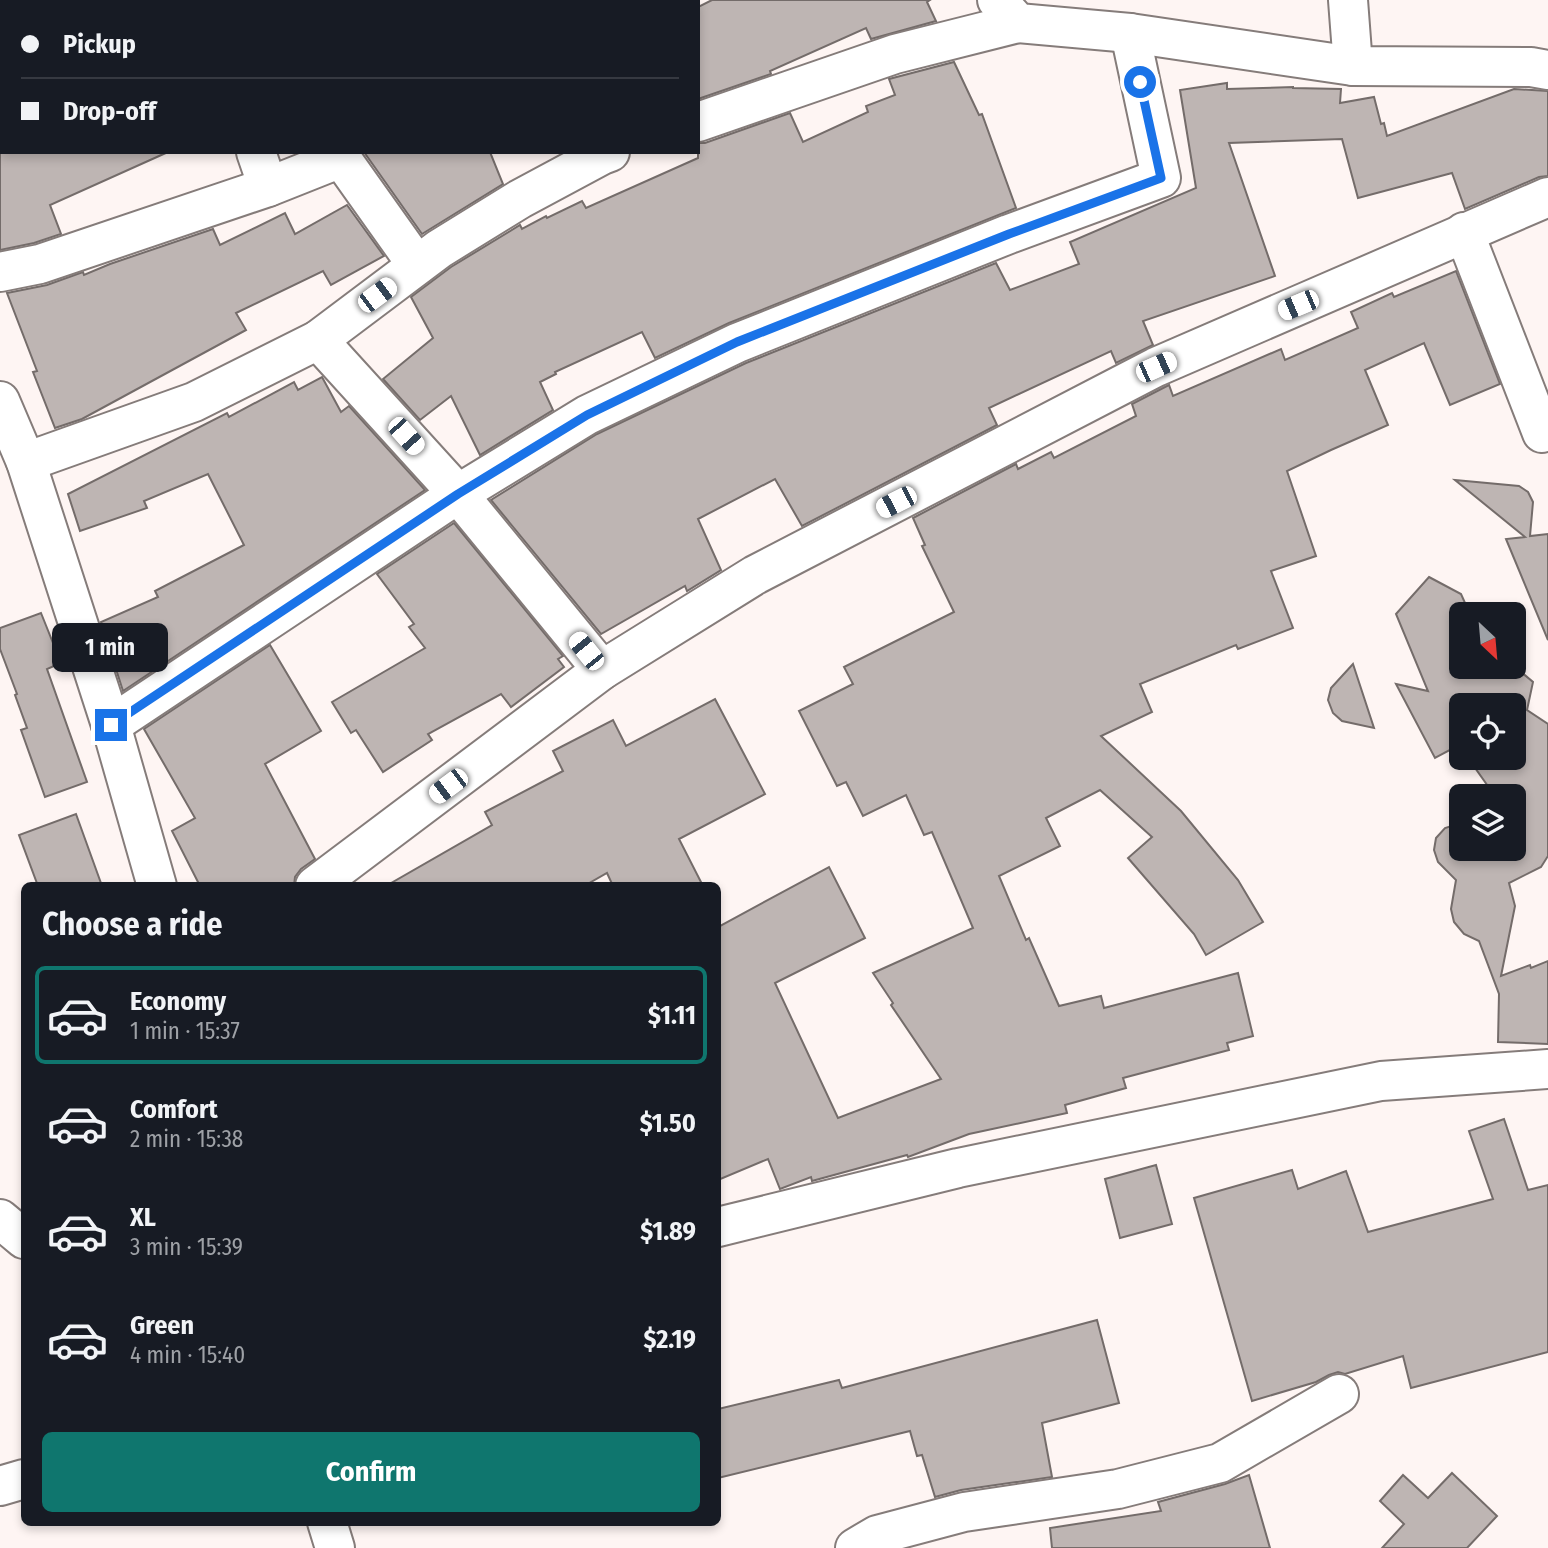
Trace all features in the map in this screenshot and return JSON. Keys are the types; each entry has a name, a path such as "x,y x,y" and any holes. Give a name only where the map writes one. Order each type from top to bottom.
{"street":[{"path":"1348,0 1353,66"},
{"path":"700,121 895,54 1008,11 1130,33 1353,66 1531,67 1548,70"},
{"path":"111,725 458,494 587,415 737,342 1009,234 1161,178 1130,33"},
{"path":"26,462 194,402 318,340 439,248 520,199 606,154"},
{"path":"0,272 40,264 262,170 341,158 417,265"},
{"path":"320,882 602,670 755,575 1156,367 1548,197"},
{"path":"1464,232 1546,436"},
{"path":"318,340 458,494 602,670"},
{"path":"0,401 26,462 111,725 156,882"},
{"path":"721,1226 958,1168 1381,1081 1548,1069"},
{"path":"0,1219 21,1236"},
{"path":"855,1548 877,1535 964,1512 1118,1489 1220,1463 1339,1394"},
{"path":"0,1486 21,1480"},
{"path":"328,1526 335,1548"}],"building":[{"path":"712,0 930,0 927,2 936,21 871,39 866,28 770,71 771,74 700,98 700,6"},
{"path":"954,62 979,115 982,114 1016,208 729,323 655,358 642,332 555,372 556,374 540,382 553,410 480,455 451,396 420,420 383,379 433,338 411,297 451,267 520,225 522,229 582,201 586,208 698,158 700,143 790,113 803,142 868,112 866,106 895,95 889,79"},
{"path":"1227,83 1227,89 1341,89 1340,103 1374,97 1387,136 1514,89 1548,91 1548,176 1539,177 1465,209 1452,173 1358,198 1342,139 1229,143 1275,276 1143,321 1153,345 1116,363 1111,351 989,408 997,425 802,526 775,479 698,519 721,570 687,591 685,586 601,634 491,500 597,434 746,363 996,263 1010,290 1079,264 1070,242 1196,188 1180,90"},
{"path":"0,154 164,154 50,205 61,234 0,250"},
{"path":"365,154 491,154 503,184 422,234"},
{"path":"347,205 384,256 331,285 323,271 236,313 246,330 82,419 55,428 33,372 37,371 7,293 47,285 83,272 84,275 213,229 220,245 285,213 295,234"},
{"path":"1456,271 1500,384 1450,405 1424,343 1365,370 1388,425 1287,471 1316,556 1271,571 1293,628 1238,649 1236,645 1140,684 1152,712 1101,736 1181,811 1238,880 1263,922 1206,955 1194,934 1128,858 1152,837 1100,790 1046,818 1060,846 999,876 1026,940 1029,938 1059,1006 1101,996 1104,1008 1238,973 1253,1036 1227,1043 1229,1050 1123,1078 1126,1088 1065,1105 1067,1113 969,1134 908,1157 907,1155 812,1181 811,1177 780,1189 768,1159 721,1179 721,925 829,867 865,938 775,983 838,1118 941,1079 891,1005 893,1003 873,973 973,928 932,832 924,835 906,795 863,816 846,782 837,786 799,711 853,684 844,667 954,612 922,546 925,545 913,518 1016,464 1018,469 1051,452 1054,458 1136,416 1132,404 1169,385 1173,396 1281,349 1285,360 1358,328 1351,312 1392,293 1394,297"},
{"path":"322,377 341,412 349,406 425,490 123,691 101,622 158,597 155,591 244,545 208,474 144,501 147,508 80,531 68,494 227,413 229,417 294,382 298,390"},
{"path":"1455,480 1519,486 1528,492 1533,502 1530,536 1548,534 1548,640 1506,539 1525,537"},
{"path":"454,523 563,656 558,659 564,667 511,707 501,694 428,734 432,740 383,772 356,730 351,733 332,702 425,648 409,627 414,624 377,574"},
{"path":"1429,577 1461,594 1465,602 1449,602 1449,679 1526,679 1526,676 1533,682 1527,710 1548,724 1548,856 1541,867 1509,883 1515,906 1501,976 1548,961 1548,1044 1498,1042 1499,994 1479,941 1464,934 1454,922 1451,909 1456,880 1438,862 1434,850 1436,838 1449,827 1449,861 1526,861 1526,784 1486,784 1477,770 1526,770 1526,693 1449,693 1449,750 1435,758 1396,684 1428,691 1396,614"},
{"path":"41,613 61,663 47,669 87,782 45,797 21,730 27,728 0,649 0,628"},
{"path":"270,645 321,731 265,764 315,859 301,869 294,882 198,882 172,831 195,818 144,729"},
{"path":"1353,664 1374,728 1342,721 1333,713 1328,700 1331,688"},
{"path":"715,699 765,794 679,839 701,882 611,882 607,873 591,882 393,882 492,825 485,812 563,771 553,751 613,720 626,746"},
{"path":"76,814 101,882 37,882 19,835"},
{"path":"1504,1119 1528,1190 1548,1185 1548,1352 1411,1388 1403,1356 1345,1374 1338,1372 1316,1382 1252,1401 1194,1198 1292,1170 1298,1189 1346,1171 1368,1232 1493,1199 1469,1131"},
{"path":"1156,1165 1172,1224 1120,1238 1105,1179"},
{"path":"1097,1320 1119,1403 1042,1423 1052,1477 961,1490 935,1497 922,1455 917,1456 910,1431 721,1477 721,1408 839,1380 842,1388"},
{"path":"1452,1473 1497,1516 1467,1548 1382,1548 1404,1524 1380,1501 1403,1475 1428,1498"},
{"path":"1249,1475 1270,1548 1052,1548 1050,1528 1161,1511 1158,1502"}],"route":[{"path":"111,725 458,494 587,415 737,342 1009,234 1161,178 1140,82"}]}
